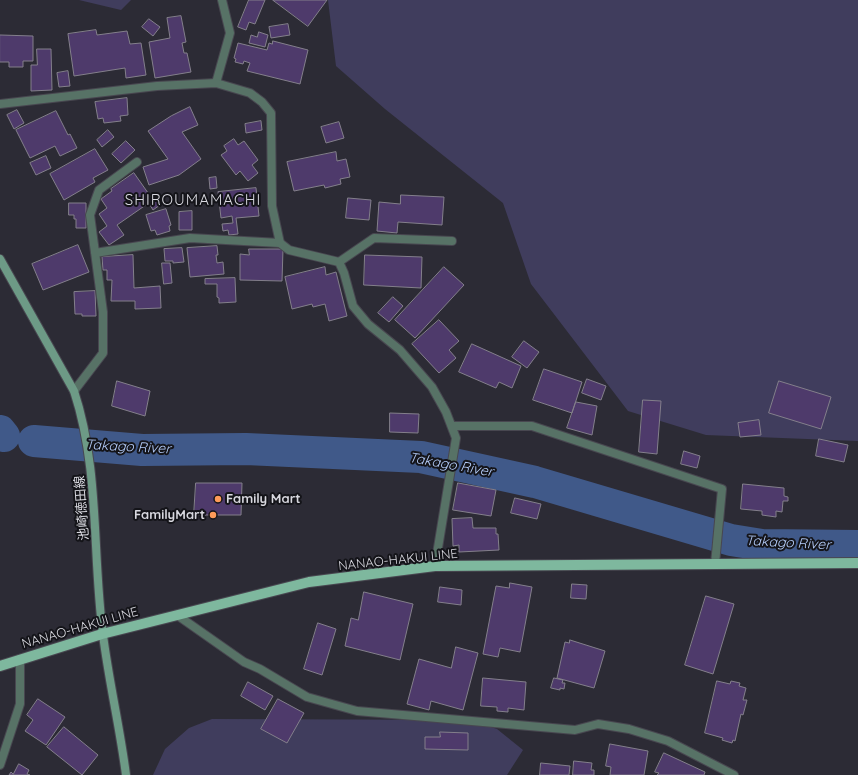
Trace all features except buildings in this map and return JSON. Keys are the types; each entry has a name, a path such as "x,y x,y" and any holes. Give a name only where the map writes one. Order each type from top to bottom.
{"main road":[{"name":"池崎徳田線","path":"0,259 74,392 82,415 92,471 102,634 126,775"},
{"name":"NANAO-HAKUI LINE","path":"0,666 102,634 309,582 435,566 858,563"}],"street":[{"path":"216,83 230,33 222,0"},
{"path":"0,104 157,86 216,83 250,93 262,102 271,113 272,206 280,243"},
{"path":"74,392 103,353 103,312 90,215 99,190 137,162"},
{"path":"95,253 190,238 280,243 289,250 339,262 374,238 452,241"},
{"path":"339,262 344,273 353,306 368,324 400,350 432,387 452,426 456,438 435,566"},
{"path":"452,426 532,426 722,489 715,564"},
{"path":"177,615 244,662 260,669 307,697 357,711 575,730 598,724 629,729 668,741 734,775"},
{"path":"0,765 20,704 20,659"}],"shaded area":[{"path":"79,0 131,0 121,10"},
{"path":"328,0 858,0 858,441 706,435 628,411 531,284 503,203 385,109 336,66"},
{"path":"212,719 470,720 497,729 523,750 507,775 153,775 165,749 189,728"}],"waterway":[{"path":"0,431 4,436"},
{"path":"0,438 4,436 34,441"},
{"name":"Takago River","path":"34,441 142,450 246,449 421,457 535,482 731,540 762,545 858,546"}],"place":[{"name":"Family Mart","path":"218,499"},
{"name":"FamilyMart","path":"213,515"}],"district":[{"name":"SHIROUMAMACHI","path":"193,200"}]}
